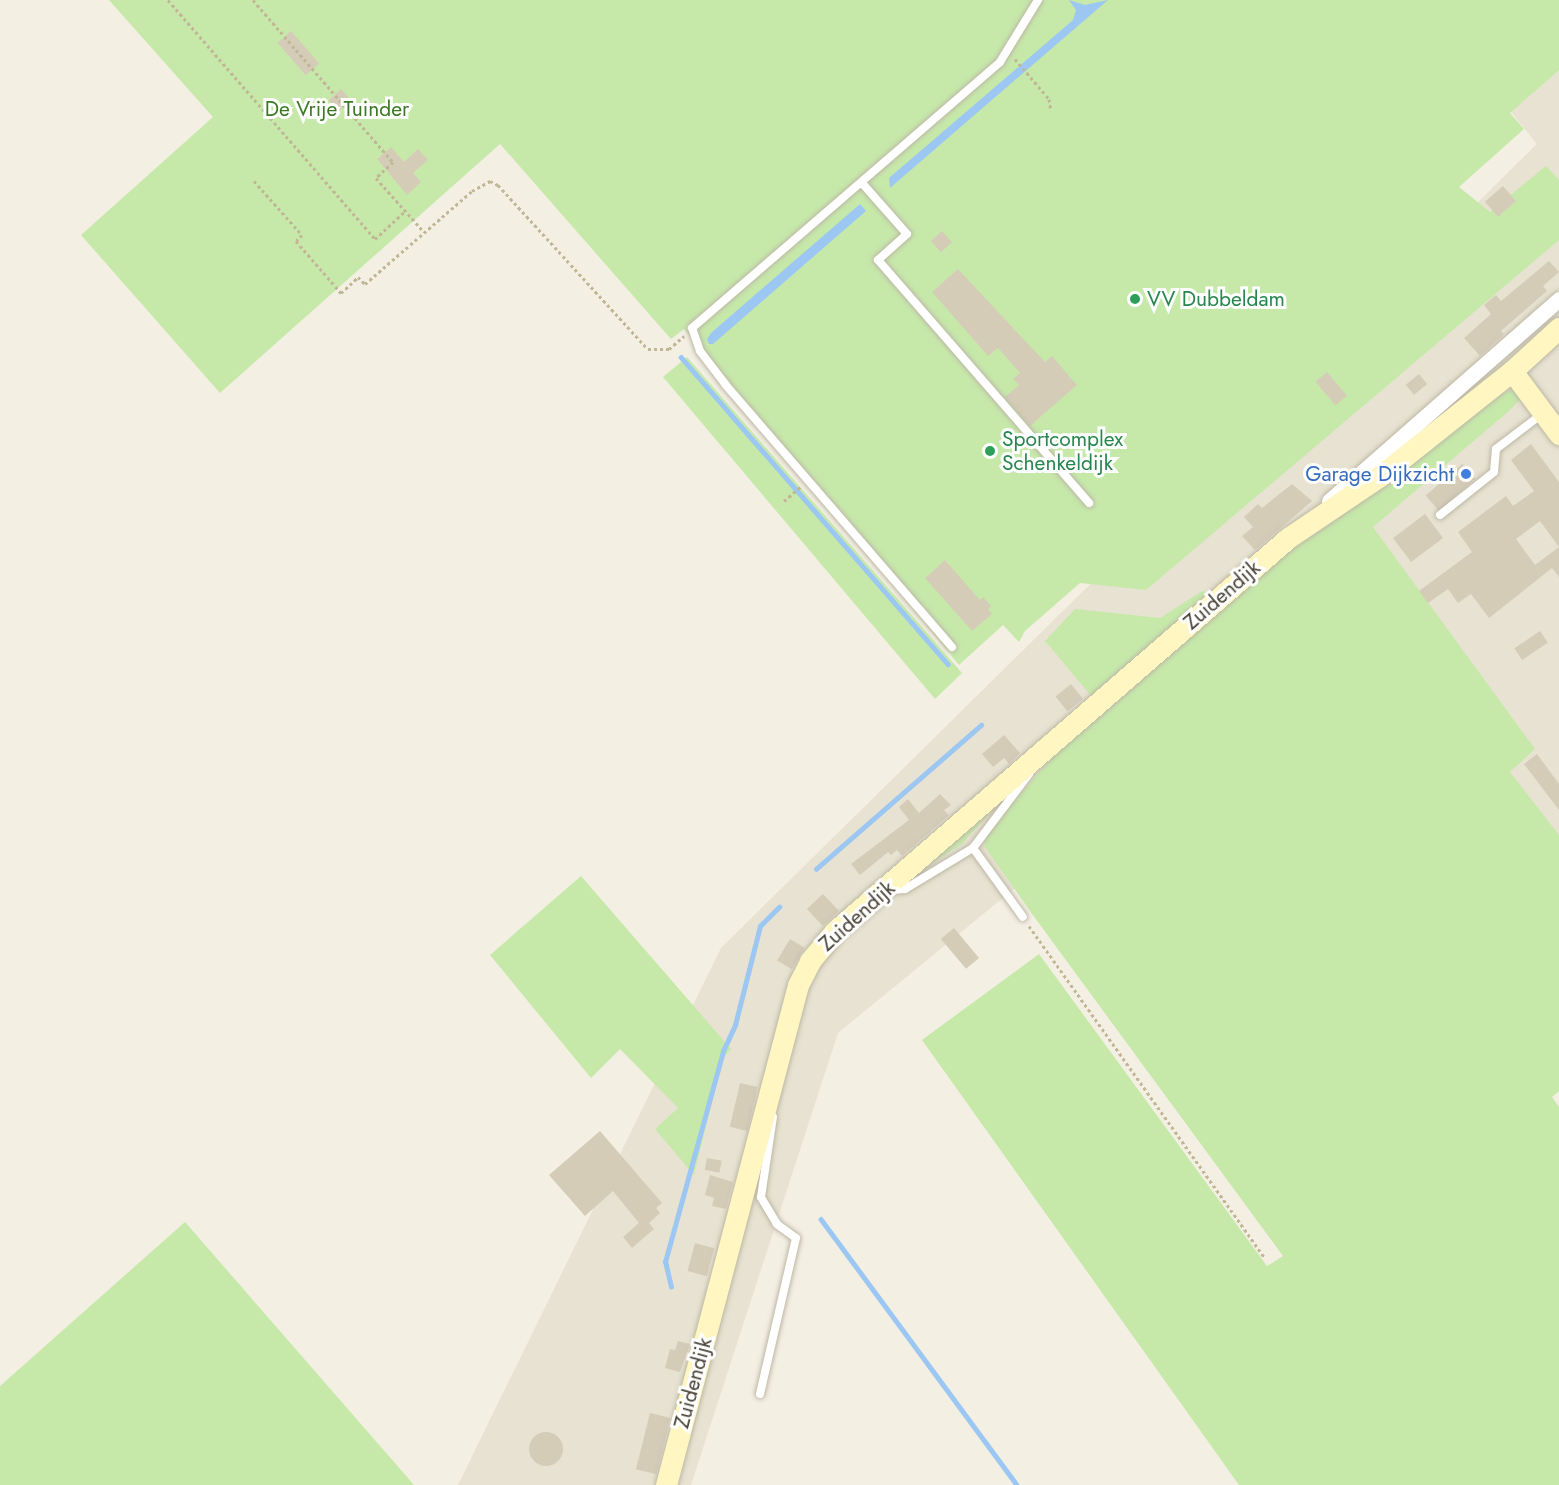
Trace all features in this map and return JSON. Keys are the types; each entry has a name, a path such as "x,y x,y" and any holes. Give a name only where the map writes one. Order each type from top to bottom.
{"street":[{"name":"Zuidendijk","path":"666,1485 771,1083 798,985 810,961 835,932 1050,747 1559,299"},
{"name":"Zuidendijk","path":"1288,538 1380,476 1512,371 1559,328"},
{"path":"1512,371 1559,434"}],"lane":[{"path":"952,647 903,587 726,385 700,351 692,328 1000,62 1037,0"},
{"path":"862,183 907,234 878,260 1089,503"},
{"path":"1440,515 1494,472 1496,449 1544,413"},
{"path":"883,891 905,889 973,848 1050,747"},
{"path":"973,848 1023,918"},
{"path":"760,1394 796,1238 777,1224 762,1197 773,1116 771,1083"}],"path":[{"path":"168,0 375,239 405,211"},
{"path":"253,0 393,162 376,177 424,232"},
{"path":"1016,61 1049,99 1051,111"},
{"path":"254,182 302,236 296,241 341,293 358,277 365,284 424,232 490,181 498,185 648,349 669,349 692,328"},
{"path":"784,501 809,480"},
{"path":"1023,918 1265,1258"}],"shaded area":[{"path":"1559,67 1559,1001 1298,656 838,1033 691,1485 458,1485 721,948 1537,144 1494,91"}],"green space":[{"name":"Sportcomplex Schenkeldijk","path":"109,0 1559,0 1559,70 1510,113 1524,129 1459,187 1490,212 1546,166 1559,180 1559,240 1146,590 1080,583 1025,631 1019,642 1003,625 959,665 684,329 671,339 500,144 220,393 81,235 213,117"},
{"path":"687,357 962,673 935,699 663,377"},
{"path":"1512,390 1523,396 1510,410 1373,527 1535,749 1510,772 1559,835 1559,1091 1552,1097 1559,1107 1559,1485 1239,1485 922,1040 1039,954 1267,1266 1283,1256 1035,918 985,847 984,835 1064,744 1282,553 1494,397"},
{"path":"1202,591 1213,594 1093,698 1045,641 1075,609 1160,618"},
{"path":"1000,801 962,844 923,869"},
{"path":"581,876 731,1049 722,1060 694,1175 655,1129 678,1108 620,1049 591,1078 490,955"},
{"path":"185,1222 414,1485 0,1485 0,1386"}],"water":[{"path":"1069,0 1085,5 1108,0 890,188 889,178 1073,20 1076,10"},
{"path":"860,204 866,211 713,344 709,344 707,339 711,333"}],"building":[{"path":"291,31 319,63 306,75 277,43"},
{"path":"341,89 351,100 338,112 328,100"},
{"path":"391,147 404,162 418,149 428,160 413,173 421,182 407,195 377,159"},
{"path":"1503,186 1516,201 1498,217 1485,202"},
{"path":"942,231 952,242 941,252 931,241"},
{"path":"1549,261 1559,272 1543,286 1547,291 1501,331 1504,334 1480,356 1464,338 1491,314 1484,305 1496,295 1501,301"},
{"path":"958,269 1045,362 1052,356 1077,385 1030,426 1005,397 1019,385 1013,379 1020,373 998,348 988,356 932,292"},
{"path":"1327,372 1347,396 1335,405 1316,382"},
{"path":"1419,374 1427,384 1414,395 1406,385"},
{"path":"1531,444 1559,482 1559,547 1559,577 1552,568 1489,618 1471,594 1458,603 1448,589 1428,603 1419,591 1472,552 1458,532 1506,496 1513,506 1534,491 1511,460","holes":["1540,521 1559,547 1535,565 1516,539"]},
{"path":"1462,464 1475,479 1439,511 1426,495"},
{"path":"1292,484 1312,501 1255,550 1242,536 1253,527 1244,517 1258,504 1262,508"},
{"path":"1425,514 1443,538 1411,562 1393,538"},
{"path":"945,560 980,600 983,597 991,606 988,609 992,614 972,631 925,578"},
{"path":"1540,631 1548,643 1522,660 1514,648"},
{"path":"1071,684 1083,699 1067,711 1055,697"},
{"path":"1004,735 1020,753 1009,764 1004,758 993,767 982,754"},
{"path":"1537,754 1559,784 1559,810 1524,764"},
{"path":"940,794 951,805 944,810 949,815 902,856 897,850 891,855 888,852 860,875 851,864 909,820 899,807 908,799 919,813"},
{"path":"823,894 839,911 823,926 807,909"},
{"path":"954,928 979,958 966,969 941,939"},
{"path":"790,939 805,948 792,969 777,960"},
{"path":"740,1083 758,1087 747,1131 730,1127"},
{"path":"600,1131 662,1203 656,1208 660,1213 649,1223 654,1229 632,1248 623,1237 639,1223 613,1191 585,1216 549,1175"},
{"path":"707,1158 722,1161 719,1173 705,1170"},
{"path":"710,1175 733,1182 726,1209 712,1206 714,1198 705,1195"},
{"path":"695,1243 714,1248 707,1276 687,1271"},
{"path":"678,1341 690,1344 680,1372 665,1368 670,1349 675,1350"},
{"path":"650,1413 670,1418 656,1474 636,1469"},
{"path":"546,1432 558,1437 563,1449 558,1461 546,1466 534,1461 529,1449 534,1437"}],"waterway":[{"path":"681,357 948,664"},
{"path":"816,869 981,725"},
{"path":"671,1287 665,1262 723,1051 735,1025 760,926 779,907"},
{"path":"821,1219 1017,1485"}],"place":[{"name":"VV Dubbeldam","path":"1135,299"},
{"name":"Sportcomplex Schenkeldijk","path":"990,451"},
{"name":"Garage Dijkzicht","path":"1466,474"}],"park label":[{"name":"De Vrije Tuinder","path":"337,109"}]}
